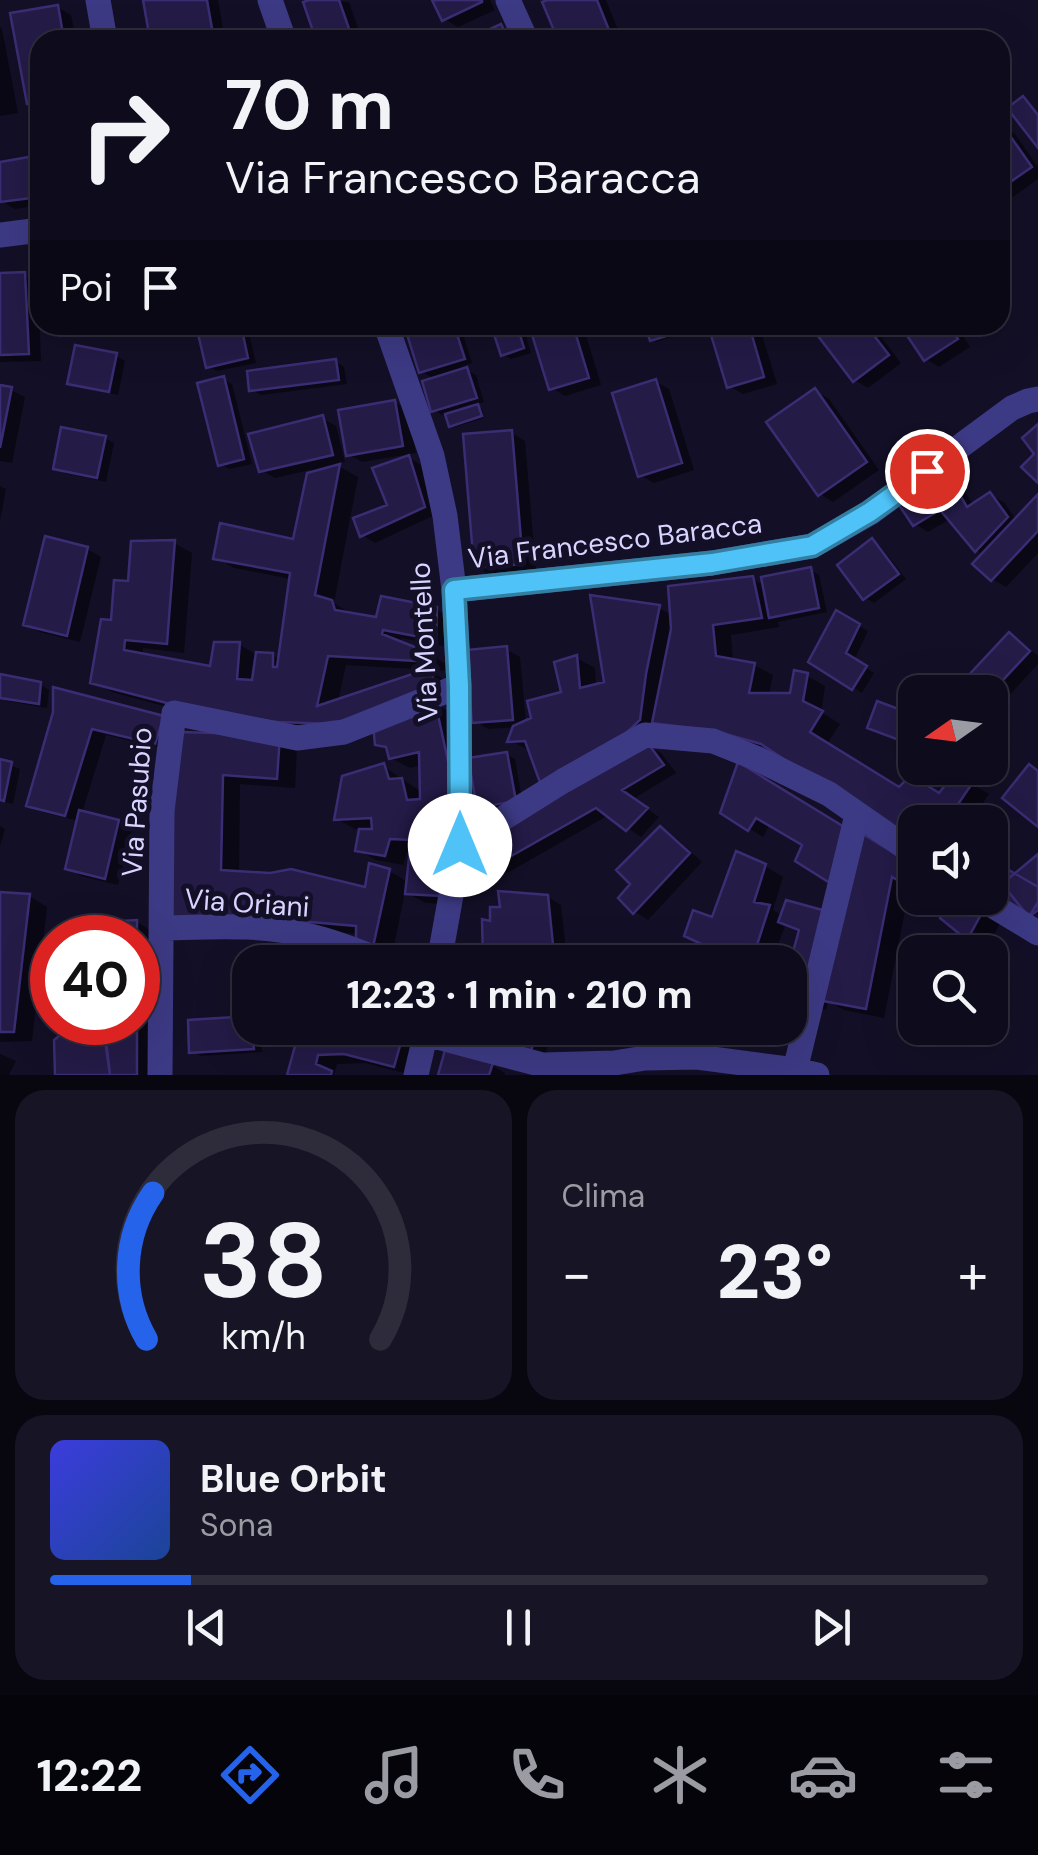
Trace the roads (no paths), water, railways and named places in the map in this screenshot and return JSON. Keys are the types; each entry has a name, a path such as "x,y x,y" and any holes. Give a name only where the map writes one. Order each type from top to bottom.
{"street":[{"path":"98,0 102,30"},
{"path":"270,0 283,30"},
{"path":"288,30 289,0"},
{"path":"508,0 522,30"},
{"path":"0,235 30,231"},
{"name":"Via Montello","path":"394,335 432,456 445,516 454,590 460,845 443,945"},
{"name":"Via Francesco Baracca","path":"454,590 712,563 812,546 870,512 1012,408 1038,399"},
{"name":"Via Pasubio","path":"160,1075 162,812 174,713 297,738 344,732 459,686"},
{"path":"460,845 645,736 713,741 756,758 829,794 898,843"},
{"path":"473,1045 543,1066 697,1057 806,1072 857,815"},
{"path":"1008,915 1038,933"},
{"name":"Via Oriani","path":"161,928 244,927 307,934 342,945"},
{"path":"416,1075 423,1045"}]}
